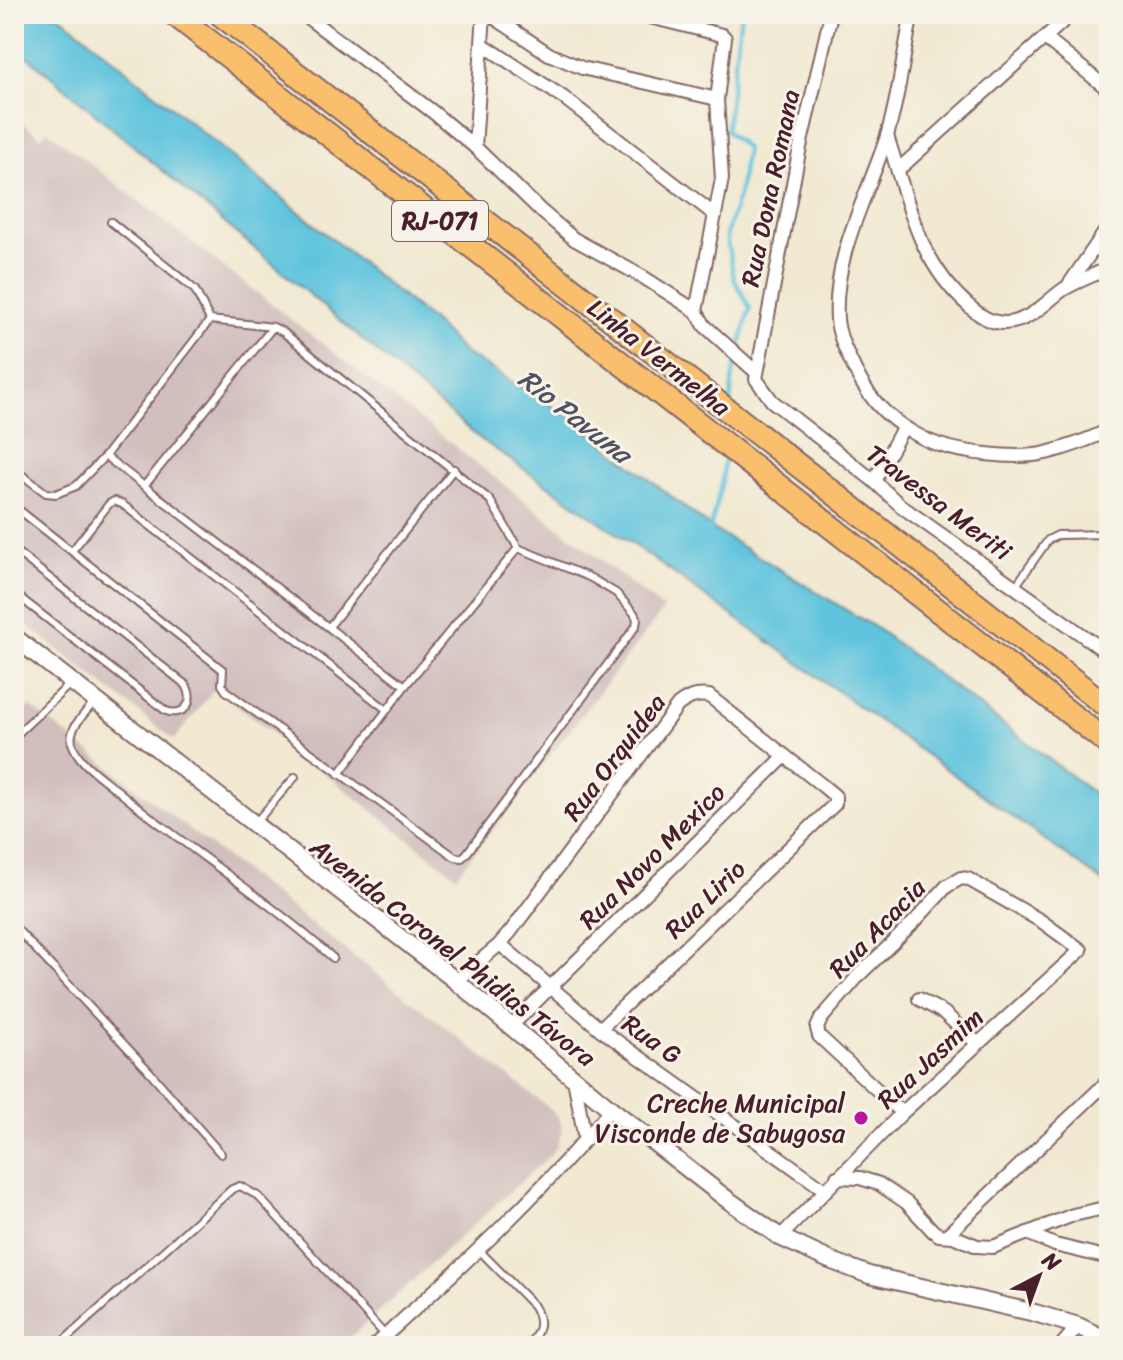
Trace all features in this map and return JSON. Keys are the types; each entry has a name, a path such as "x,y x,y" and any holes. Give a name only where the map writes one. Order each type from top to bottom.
{"highway":[{"name":"Linha Vermelha","path":"174,14 1109,744"},
{"name":"Linha Vermelha","path":"220,14 1109,708"}],"street":[{"name":"Travessa Meriti","path":"303,14 318,19 475,147 574,239 696,311 705,326 751,368 772,401 901,506 1109,654"},
{"path":"475,147 487,14 549,54 582,68 717,99"},
{"path":"638,14 724,36 726,41 717,99 722,179 696,311"},
{"name":"Rua Dona Romana","path":"751,368 831,14"},
{"path":"912,14 887,136 853,229 839,279 837,322 865,390 884,414 903,428 943,447 989,454 1045,454 1109,430"},
{"path":"898,170 1071,14"},
{"path":"1045,38 1109,90"},
{"path":"482,44 564,98 715,215"},
{"path":"887,136 920,241 932,265 982,317 998,324 1014,322 1029,316 1066,288 1109,268"},
{"path":"1066,288 1109,226"},
{"path":"874,481 903,428"},
{"name":"Avenida Coronel Phidias Távora","path":"14,637 512,1025 611,1109 780,1237 869,1275 1035,1313 1078,1326 1109,1341"},
{"name":"Rua Orquidea","path":"456,981 500,944 672,713 688,698 700,694 709,696 835,796"},
{"name":"Rua Novo Mexico","path":"550,988 785,756"},
{"name":"Rua Lirio","path":"600,1029 818,822 835,804 835,796"},
{"name":"Rua Acacia","path":"902,1113 819,1036 817,1028 821,1019 859,975 947,886 961,878 976,882 1041,921 1081,950"},
{"name":"Rua G","path":"500,944 600,1029 825,1190"},
{"name":"Rua Jasmim","path":"780,1237 902,1113 1081,950"},
{"path":"512,1025 550,988"},
{"path":"919,999 944,1013 977,1043"},
{"path":"574,1078 585,1140"},
{"path":"947,1235 1109,1080"},
{"path":"374,1346 553,1177 611,1109"},
{"path":"837,1177 860,1178 879,1184 907,1203 939,1235 977,1246 993,1247 1073,1215 1109,1207"},
{"path":"1027,1233 1055,1245 1109,1258"},
{"path":"1061,1346 1078,1326"}],"lane":[{"path":"111,222 195,290 210,320"},
{"path":"16,510 223,670 222,685 226,691 455,857 462,858 636,626 637,619 616,593 601,583 518,548 490,500 283,332 273,327 210,320"},
{"path":"14,469 46,493 56,494 76,486 105,456 210,320"},
{"path":"145,485 273,327"},
{"path":"105,456 405,686"},
{"path":"329,627 454,469"},
{"path":"72,551 109,504 114,501 122,504 387,710"},
{"path":"1015,587 1048,540 1058,535 1109,534"},
{"path":"339,774 405,686 518,548"},
{"path":"14,550 186,685 190,703 183,711 166,711 14,593"},
{"path":"14,737 71,683"},
{"path":"95,701 71,736 73,746 87,764 166,830 333,958"},
{"path":"254,824 295,777"},
{"path":"14,926 149,1071 221,1154"},
{"path":"58,1346 232,1189 240,1186 258,1196 386,1336"},
{"path":"479,1250 534,1306 540,1328 527,1346"}],"shaded area":[{"path":"14,116 41,137 47,130 664,609 456,876 215,688 174,740 14,615"},
{"path":"30,706 552,1110 560,1120 562,1129 557,1146 548,1157 341,1346 14,1346 14,720"}],"water":[{"path":"14,14 58,14 437,325 463,352 570,417 710,527 879,630 1109,805 1109,886 634,545 479,438 14,45"}],"waterway":[{"path":"730,404 733,374 750,308 734,279 726,235 739,194 746,148 726,131 741,14"},
{"path":"710,530 722,481 725,452"}],"place":[{"name":"Creche Municipal Visconde de Sabugosa","path":"861,1118"}],"water label":[{"name":"Rio Pavuna","path":"575,416"}]}
